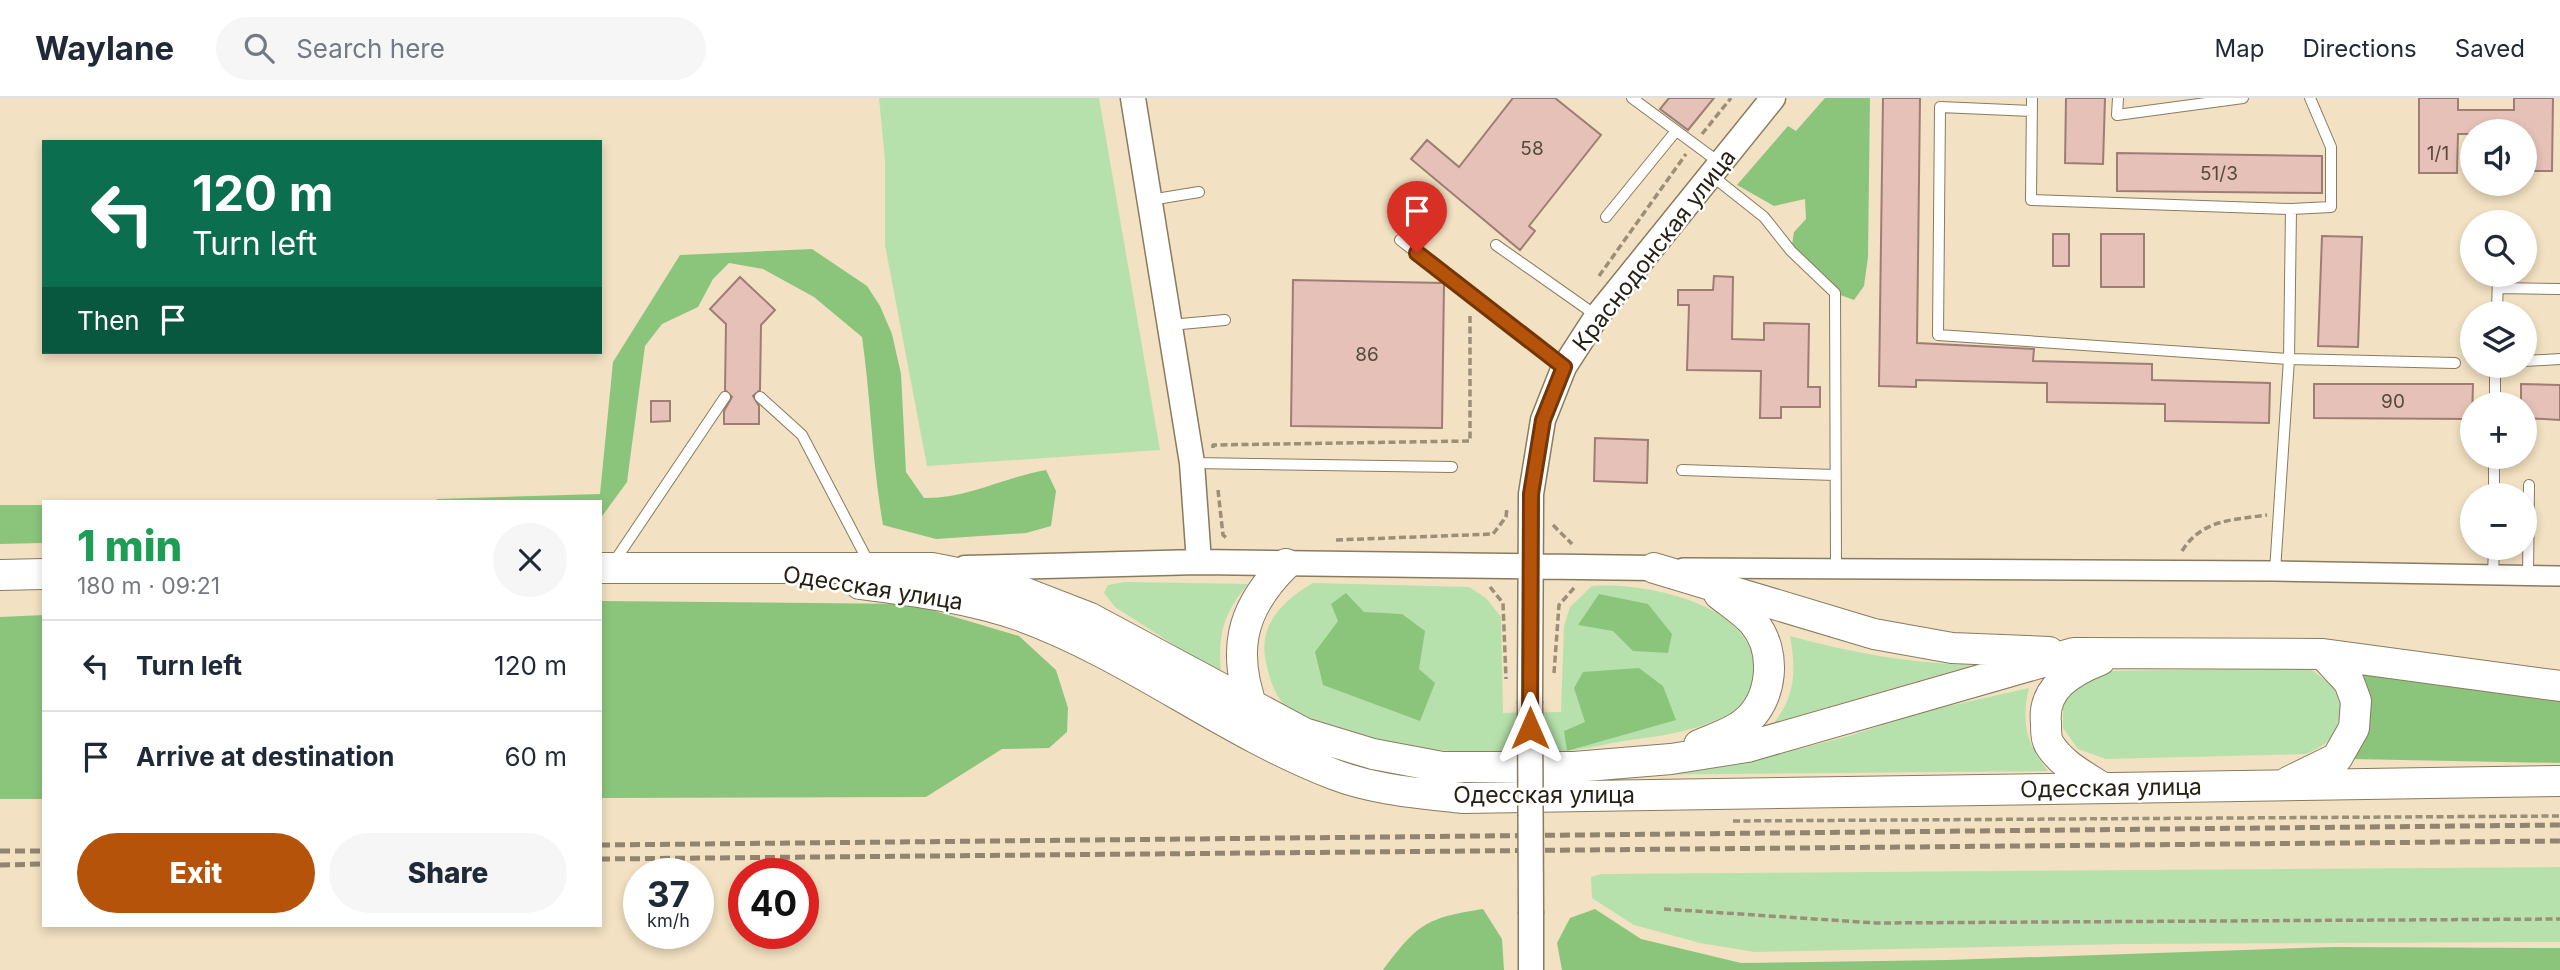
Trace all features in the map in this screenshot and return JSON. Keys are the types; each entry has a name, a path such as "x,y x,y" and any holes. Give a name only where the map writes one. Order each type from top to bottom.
{"main road":[{"path":"1268,745 1243,681 1242,635 1255,600 1286,564"},
{"path":"605,568 752,569"},
{"name":"Одесская улица","path":"752,569 932,568 992,580 1090,618 1252,708 1304,733 1373,754 1442,767 1574,767 1671,759 1747,747 2074,653 2323,654 2560,686"},
{"path":"1654,568 1874,634 1952,648 2074,653"},
{"name":"Одесская улица","path":"752,569 951,596 1021,617 1088,646 1268,745 1335,775 1391,790 1463,798 2560,780"},
{"path":"0,575 42,574"},
{"path":"1671,759 1743,725 1759,706 1769,683 1768,655 1754,623 1711,587"},
{"path":"2103,788 2071,768 2047,743 2045,712 2055,687 2073,671 2117,653"},
{"path":"2281,785 2337,758 2354,728 2356,701 2349,682 2323,654"}],"street":[{"path":"1133,98 1192,463 1199,562"},
{"name":"Краснодонская улица","path":"1531,970 1531,494 1543,420 1564,367 1597,316 1773,98"},
{"name":"Одесская улица","path":"932,568 1199,562 1654,568"},
{"path":"1654,568 2275,570 2560,576"}],"lane":[{"path":"1632,98 1675,131 1716,169 1764,218 1791,251 1835,293 1836,568"},
{"path":"2032,98 2031,200 2291,209 2331,207 2331,147 2310,98"},
{"path":"2118,98 2117,115 2243,98"},
{"path":"2032,111 1940,107 1938,335 2289,359 2455,363"},
{"path":"1606,217 1675,131"},
{"path":"1149,200 1199,192"},
{"path":"2275,570 2289,359 2291,209"},
{"path":"1400,240 1564,367"},
{"path":"1496,245 1597,316"},
{"path":"2497,301 2498,288 2560,289"},
{"path":"1170,325 1225,320"},
{"path":"2537,360 2560,359"},
{"path":"605,568 725,397"},
{"path":"760,397 802,435 872,569"},
{"path":"1192,463 1452,467"},
{"path":"1682,470 1835,475"},
{"path":"2493,575 2494,560"},
{"path":"2528,560 2528,576"}],"path":[{"path":"2169,570 2191,537 2211,523 2280,513"},
{"path":"1493,534 1506,517"},
{"path":"1553,683 1559,605 1578,583"},
{"path":"1490,587 1503,603 1506,684"},
{"path":"1726,820 2560,816"},
{"path":"1664,909 1876,923 2560,919"}],"green space":[{"path":"879,98 1099,98 1160,450 927,466 885,245 885,160"},
{"path":"1825,98 1870,98 1868,257 1864,286 1854,300 1835,293 1791,251 1794,232 1806,219 1805,199 1774,206 1737,185 1788,126 1796,131"},
{"path":"812,249 867,286 880,306 892,334 901,374 906,472 924,498 955,495 1046,470 1056,491 1051,526 1026,533 936,539 883,525 862,337 814,297 763,269 729,263 713,279 698,307 662,324 645,346 627,482 602,516 602,500 436,500 600,494 613,362 680,255"},
{"path":"0,505 42,505 42,543 0,544"},
{"path":"1125,582 1248,584 1232,606 1224,626 1220,649 1221,675 1115,607 1104,593 1108,585"},
{"path":"1313,583 1469,587 1486,598 1501,617 1503,713 1561,712 1564,626 1570,607 1592,586 1640,588 1694,602 1719,614 1738,630 1751,650 1753,680 1750,691 1740,706 1719,719 1666,735 1574,750 1517,754 1466,752 1416,747 1344,733 1296,717 1277,695 1267,667 1264,644 1271,622 1284,604"},
{"path":"1346,593 1364,612 1402,614 1425,631 1419,669 1435,683 1420,721 1323,685 1315,652 1338,621 1331,604"},
{"path":"1599,594 1648,604 1672,634 1668,653 1633,651 1613,631 1578,625"},
{"path":"602,601 911,604 1019,636 1056,670 1068,708 1067,732 1049,748 1002,749 926,797 602,798"},
{"path":"42,615 42,799 0,799 0,617"},
{"path":"1790,636 1881,656 1973,665 1774,723 1790,692 1793,660"},
{"path":"1639,668 1663,686 1676,720 1567,751 1564,731 1585,722 1574,688 1583,672"},
{"path":"2309,668 2329,683 2341,699 2334,734 2324,744 2306,754 2106,759 2078,749 2063,728 2063,706 2072,691 2106,671"},
{"path":"2358,669 2560,699 2560,763 2351,759"},
{"path":"2029,688 2027,732 2048,771 1621,775 1744,763 1849,736 1918,713"},
{"path":"2560,867 2560,942 2125,944 1755,952 1700,943 1634,925 1592,898 1591,877 1601,874"},
{"path":"1483,909 1502,939 1504,970 1383,970 1405,942 1424,926 1448,916"},
{"path":"1595,909 1641,939 1741,963 1948,960 2333,947 2560,948 2560,970 1562,970 1557,943 1570,918"}],"building":[{"path":"1513,98 1555,98 1601,135 1529,226 1535,231 1520,250 1411,159 1427,140 1459,167"},
{"path":"1669,98 1714,98 1688,130 1660,109"},
{"path":"1883,98 1920,98 1917,343 2034,349 2033,361 2152,364 2152,380 2270,383 2269,423 2165,421 2165,404 2047,402 2047,383 1916,380 1916,387 1879,386"},
{"path":"2066,98 2105,98 2103,164 2065,163"},
{"path":"2419,98 2458,98 2458,110 2514,110 2514,98 2553,98 2552,171 2537,171 2537,119 2460,119 2457,173 2419,173"},
{"path":"2117,153 2322,156 2322,193 2117,191"},
{"path":"2053,234 2069,234 2069,266 2053,266"},
{"path":"2101,234 2144,234 2144,287 2101,287"},
{"path":"2322,236 2362,237 2358,347 2318,346"},
{"path":"1714,276 1733,277 1732,339 1764,340 1764,323 1809,324 1808,387 1820,387 1820,407 1781,407 1781,418 1760,418 1761,371 1687,370 1689,305 1678,305 1678,290 1713,290"},
{"path":"740,277 775,310 761,325 760,390 753,396 759,406 759,424 724,424 724,411 732,397 725,390 726,324 710,309"},
{"path":"1293,280 1444,283 1442,428 1291,426"},
{"path":"2314,384 2473,384 2473,392 2460,392 2460,419 2314,418"},
{"path":"2521,384 2560,385 2560,420 2537,419 2537,392 2521,392"},
{"path":"651,401 670,401 670,421 651,422"},
{"path":"1595,438 1648,440 1647,483 1594,481"}],"railway":[{"path":"602,845 2560,825"},
{"path":"602,859 2560,841"},
{"path":"0,851 42,851"},
{"path":"0,865 42,864"}],"route":[{"path":"1417,253 1564,367 1543,420 1531,494 1530,728"}]}
